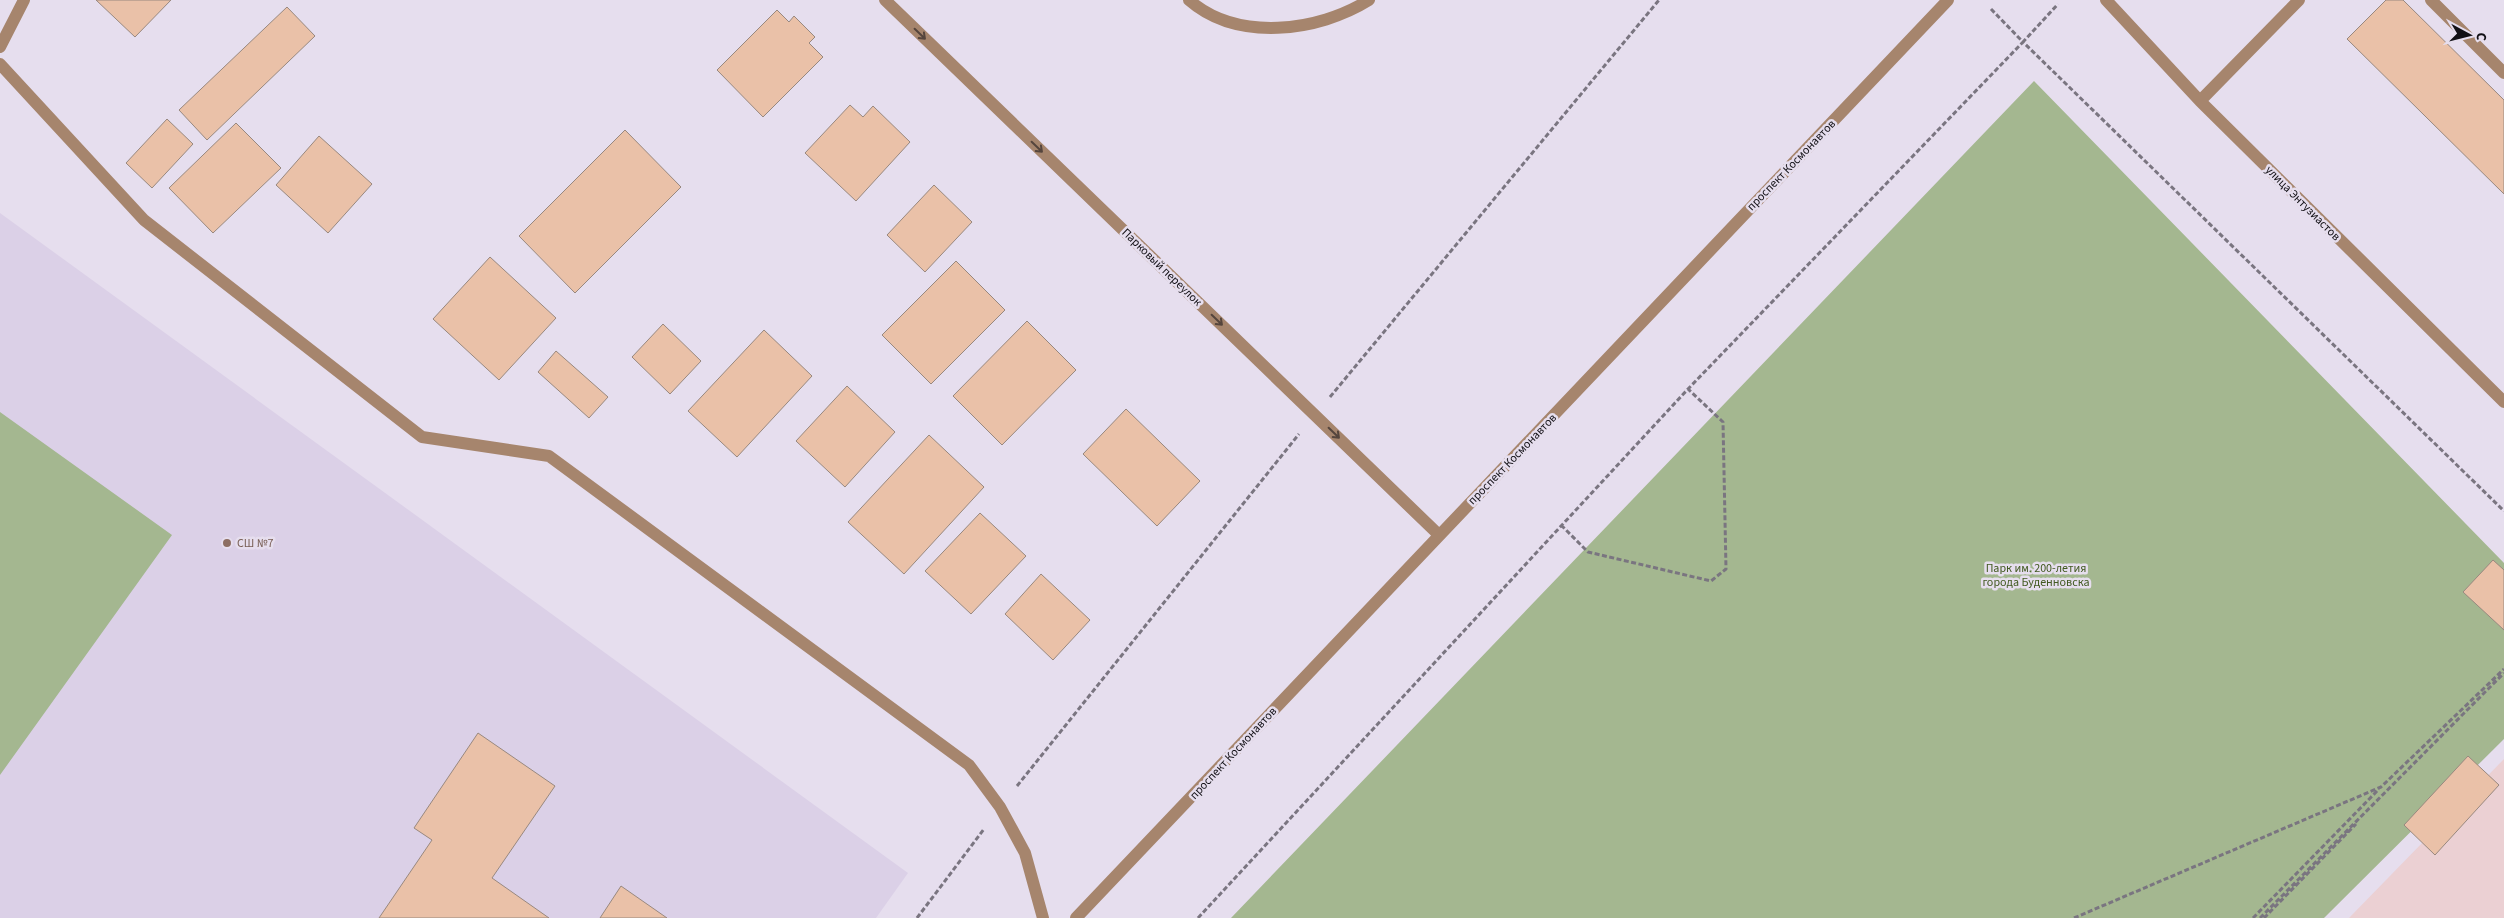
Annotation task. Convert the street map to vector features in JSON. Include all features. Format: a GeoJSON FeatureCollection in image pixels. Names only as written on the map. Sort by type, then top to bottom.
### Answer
{"type":"FeatureCollection","features":[{"type":"Feature","properties":{"kind":"street"},"geometry":{"type":"LineString","coordinates":[[0,47],[24,0]]}},
{"type":"Feature","properties":{"kind":"street","name":"Парковый переулок"},"geometry":{"type":"LineString","coordinates":[[885,0],[1439,535]]}},
{"type":"Feature","properties":{"kind":"street"},"geometry":{"type":"LineString","coordinates":[[1188,0],[1196,7],[1234,23],[1272,29],[1314,25],[1348,13],[1369,0]]}},
{"type":"Feature","properties":{"kind":"street","name":"проспект Космонавтов"},"geometry":{"type":"LineString","coordinates":[[1076,918],[1948,0]]}},
{"type":"Feature","properties":{"kind":"street","name":"улица Энтузиастов"},"geometry":{"type":"LineString","coordinates":[[2106,0],[2200,101],[2504,402]]}},
{"type":"Feature","properties":{"kind":"street"},"geometry":{"type":"LineString","coordinates":[[2200,101],[2298,0]]}},
{"type":"Feature","properties":{"kind":"street"},"geometry":{"type":"LineString","coordinates":[[2431,0],[2504,73]]}},
{"type":"Feature","properties":{"kind":"street"},"geometry":{"type":"LineString","coordinates":[[0,64],[144,220],[422,437],[549,456],[969,765],[1000,808],[1025,853],[1043,918]]}},
{"type":"Feature","properties":{"kind":"path"},"geometry":{"type":"LineString","coordinates":[[917,918],[1000,808],[1315,415],[1659,0]]}},
{"type":"Feature","properties":{"kind":"path"},"geometry":{"type":"LineString","coordinates":[[1198,918],[1688,389],[2058,4]]}},
{"type":"Feature","properties":{"kind":"path"},"geometry":{"type":"LineString","coordinates":[[1991,9],[2022,42],[2504,511]]}},
{"type":"Feature","properties":{"kind":"path"},"geometry":{"type":"LineString","coordinates":[[1561,525],[1588,552],[1711,581],[1726,569],[1723,422],[1688,389]]}},
{"type":"Feature","properties":{"kind":"path"},"geometry":{"type":"LineString","coordinates":[[2253,918],[2382,787],[2504,672]]}},
{"type":"Feature","properties":{"kind":"path"},"geometry":{"type":"LineString","coordinates":[[2260,918],[2504,672]]}},
{"type":"Feature","properties":{"kind":"path"},"geometry":{"type":"LineString","coordinates":[[2264,918],[2504,672]]}},
{"type":"Feature","properties":{"kind":"path"},"geometry":{"type":"LineString","coordinates":[[2074,918],[2382,787]]}},
{"type":"Feature","properties":{"kind":"shaded area","name":"СШ №7"},"geometry":{"type":"Polygon","coordinates":[[[0,213],[908,873],[876,918],[0,918],[0,213]]]}},
{"type":"Feature","properties":{"kind":"shaded area"},"geometry":{"type":"Polygon","coordinates":[[[2504,759],[2504,918],[2349,918],[2504,759]]]}},
{"type":"Feature","properties":{"kind":"green space","name":"Парк им. 200-летия города Буденновска"},"geometry":{"type":"Polygon","coordinates":[[[2034,81],[2504,563],[2504,739],[2324,918],[1231,918],[2034,81]]]}},
{"type":"Feature","properties":{"kind":"green space"},"geometry":{"type":"Polygon","coordinates":[[[0,412],[172,535],[0,775],[0,412]]]}},
{"type":"Feature","properties":{"kind":"building"},"geometry":{"type":"Polygon","coordinates":[[[96,0],[171,0],[135,37],[96,0]]]}},
{"type":"Feature","properties":{"kind":"building"},"geometry":{"type":"Polygon","coordinates":[[[2386,0],[2403,0],[2504,100],[2504,194],[2347,39],[2386,0]]]}},
{"type":"Feature","properties":{"kind":"building"},"geometry":{"type":"Polygon","coordinates":[[[287,7],[315,36],[207,140],[179,110],[287,7]]]}},
{"type":"Feature","properties":{"kind":"building"},"geometry":{"type":"Polygon","coordinates":[[[777,10],[789,22],[794,16],[815,37],[809,43],[823,57],[763,117],[717,70],[777,10]]]}},
{"type":"Feature","properties":{"kind":"building"},"geometry":{"type":"Polygon","coordinates":[[[850,105],[863,117],[873,106],[910,142],[856,201],[805,153],[850,105]]]}},
{"type":"Feature","properties":{"kind":"building"},"geometry":{"type":"Polygon","coordinates":[[[167,119],[193,144],[152,188],[126,163],[167,119]]]}},
{"type":"Feature","properties":{"kind":"building"},"geometry":{"type":"Polygon","coordinates":[[[236,123],[281,168],[213,233],[169,188],[236,123]]]}},
{"type":"Feature","properties":{"kind":"building"},"geometry":{"type":"Polygon","coordinates":[[[625,130],[681,187],[575,293],[519,236],[625,130]]]}},
{"type":"Feature","properties":{"kind":"building"},"geometry":{"type":"Polygon","coordinates":[[[319,136],[372,184],[328,233],[276,185],[319,136]]]}},
{"type":"Feature","properties":{"kind":"building"},"geometry":{"type":"Polygon","coordinates":[[[934,185],[972,222],[925,272],[887,235],[934,185]]]}},
{"type":"Feature","properties":{"kind":"building"},"geometry":{"type":"Polygon","coordinates":[[[490,257],[556,318],[499,380],[433,319],[490,257]]]}},
{"type":"Feature","properties":{"kind":"building"},"geometry":{"type":"Polygon","coordinates":[[[956,261],[1005,310],[931,384],[882,335],[956,261]]]}},
{"type":"Feature","properties":{"kind":"building"},"geometry":{"type":"Polygon","coordinates":[[[1027,321],[1076,370],[1002,445],[953,396],[1027,321]]]}},
{"type":"Feature","properties":{"kind":"building"},"geometry":{"type":"Polygon","coordinates":[[[663,324],[701,361],[670,394],[632,357],[663,324]]]}},
{"type":"Feature","properties":{"kind":"building"},"geometry":{"type":"Polygon","coordinates":[[[764,330],[812,376],[737,457],[688,411],[764,330]]]}},
{"type":"Feature","properties":{"kind":"building"},"geometry":{"type":"Polygon","coordinates":[[[556,351],[608,397],[589,418],[538,372],[556,351]]]}},
{"type":"Feature","properties":{"kind":"building"},"geometry":{"type":"Polygon","coordinates":[[[847,386],[895,432],[845,487],[796,441],[847,386]]]}},
{"type":"Feature","properties":{"kind":"building"},"geometry":{"type":"Polygon","coordinates":[[[1126,409],[1200,481],[1157,526],[1083,454],[1126,409]]]}},
{"type":"Feature","properties":{"kind":"building"},"geometry":{"type":"Polygon","coordinates":[[[929,435],[984,487],[904,574],[848,522],[929,435]]]}},
{"type":"Feature","properties":{"kind":"building"},"geometry":{"type":"Polygon","coordinates":[[[980,513],[1026,556],[971,614],[925,571],[980,513]]]}},
{"type":"Feature","properties":{"kind":"building"},"geometry":{"type":"Polygon","coordinates":[[[2493,560],[2504,570],[2504,630],[2463,592],[2493,560]]]}},
{"type":"Feature","properties":{"kind":"building"},"geometry":{"type":"Polygon","coordinates":[[[1041,574],[1090,620],[1053,660],[1005,614],[1041,574]]]}},
{"type":"Feature","properties":{"kind":"building"},"geometry":{"type":"Polygon","coordinates":[[[478,733],[555,786],[492,878],[549,918],[379,918],[432,840],[414,828],[478,733]]]}},
{"type":"Feature","properties":{"kind":"building"},"geometry":{"type":"Polygon","coordinates":[[[2468,756],[2499,785],[2435,855],[2404,825],[2468,756]]]}},
{"type":"Feature","properties":{"kind":"building"},"geometry":{"type":"Polygon","coordinates":[[[621,886],[667,918],[600,918],[621,886]]]}},
{"type":"Feature","properties":{"kind":"place","name":"СШ №7"},"geometry":{"type":"Point","coordinates":[227,543]}}]}
